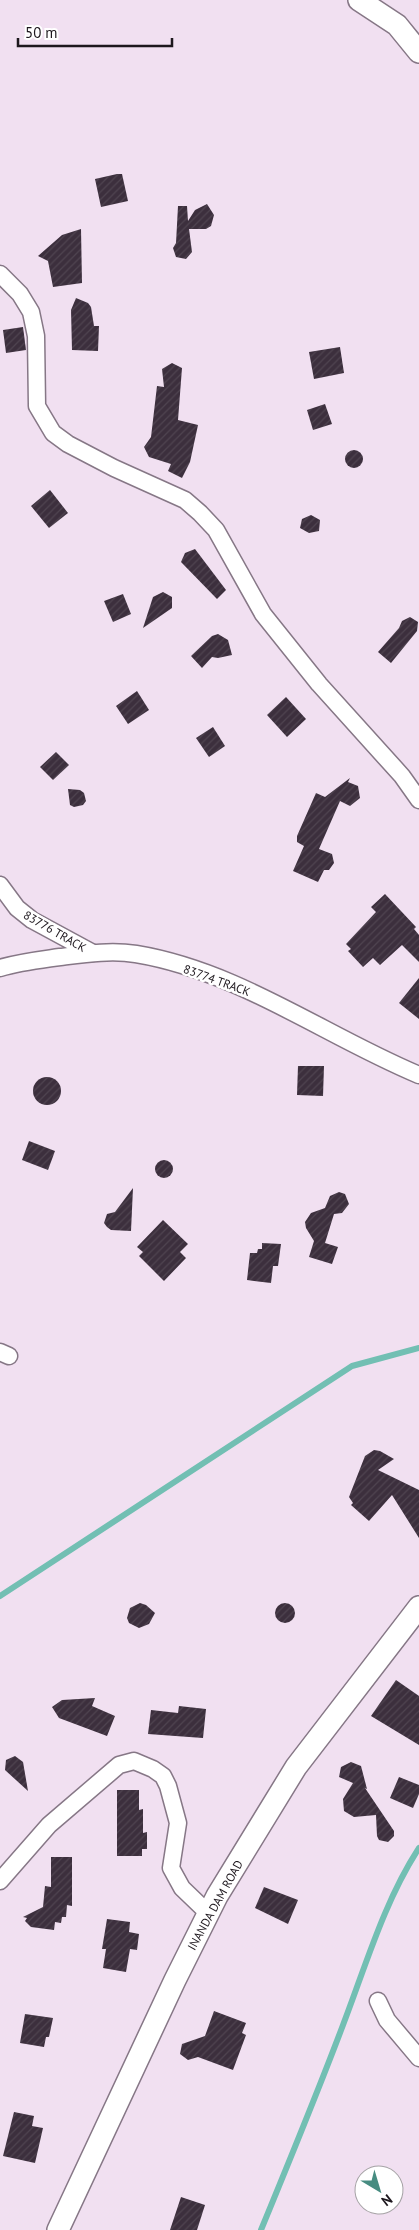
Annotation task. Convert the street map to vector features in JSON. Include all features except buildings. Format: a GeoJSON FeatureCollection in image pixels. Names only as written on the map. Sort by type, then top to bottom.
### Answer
{"type":"FeatureCollection","features":[{"type":"Feature","properties":{"kind":"street"},"geometry":{"type":"LineString","coordinates":[[359,0],[397,25],[419,52]]}},
{"type":"Feature","properties":{"kind":"street"},"geometry":{"type":"LineString","coordinates":[[0,274],[20,294],[31,312],[36,336],[37,406],[53,433],[68,444],[106,464],[185,500],[200,513],[216,530],[263,614],[318,684],[402,776],[419,800]]}},
{"type":"Feature","properties":{"kind":"street","name":"83776 TRACK"},"geometry":{"type":"LineString","coordinates":[[0,885],[17,908],[32,920],[93,953]]}},
{"type":"Feature","properties":{"kind":"street","name":"83774 TRACK"},"geometry":{"type":"LineString","coordinates":[[0,968],[15,963],[93,953],[135,954],[218,978],[276,1003],[419,1075]]}},
{"type":"Feature","properties":{"kind":"street","name":"INANDA DAM ROAD"},"geometry":{"type":"LineString","coordinates":[[58,2230],[174,1980],[209,1914],[296,1767],[419,1607]]}},
{"type":"Feature","properties":{"kind":"street"},"geometry":{"type":"LineString","coordinates":[[0,1881],[50,1825],[118,1765],[134,1760],[154,1769],[163,1776],[168,1786],[178,1822],[171,1868],[182,1888],[209,1914]]}},
{"type":"Feature","properties":{"kind":"street"},"geometry":{"type":"LineString","coordinates":[[378,2001],[387,2020],[419,2058]]}},
{"type":"Feature","properties":{"kind":"waterway"},"geometry":{"type":"LineString","coordinates":[[0,1596],[352,1366],[419,1348]]}},
{"type":"Feature","properties":{"kind":"waterway"},"geometry":{"type":"LineString","coordinates":[[261,2230],[323,2077],[376,1934],[396,1890],[419,1848]]}}]}
